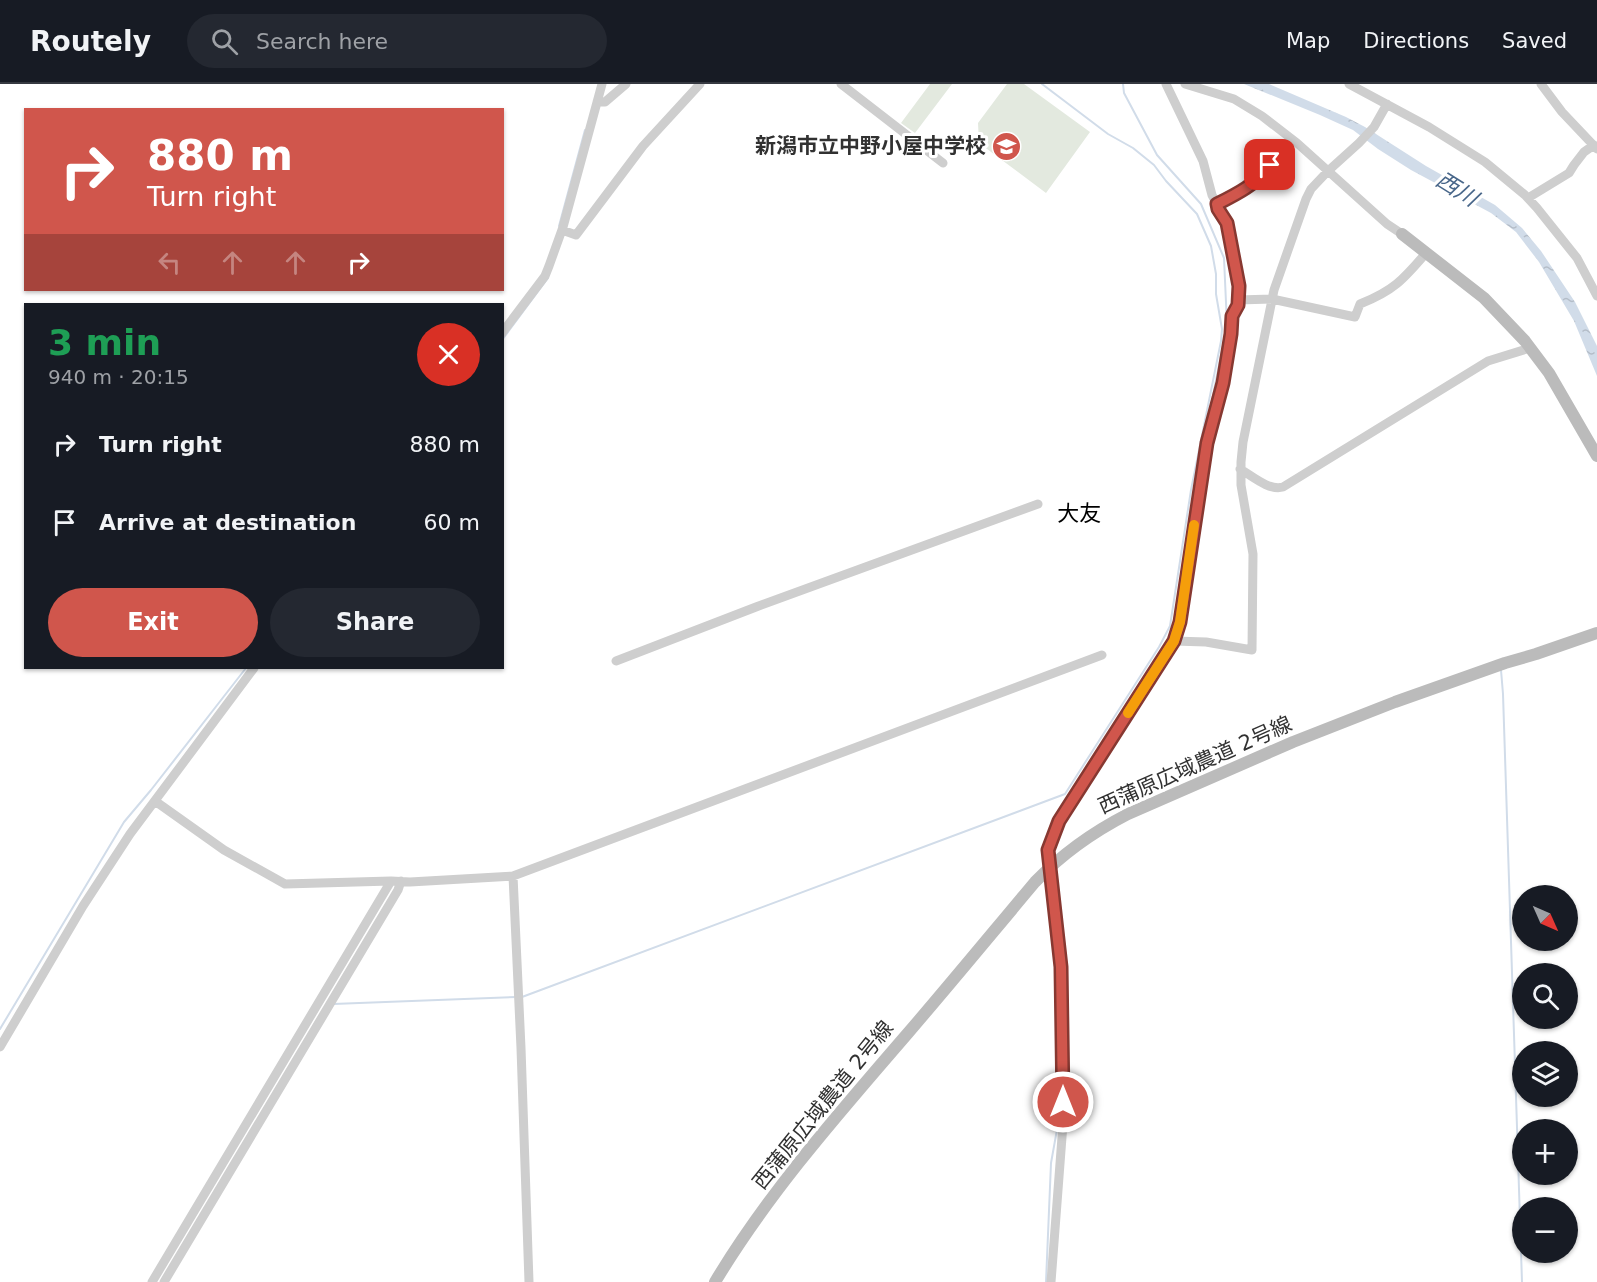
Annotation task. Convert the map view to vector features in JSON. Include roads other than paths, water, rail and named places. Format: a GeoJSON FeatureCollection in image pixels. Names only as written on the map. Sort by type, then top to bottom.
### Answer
{"type":"FeatureCollection","features":[{"type":"Feature","properties":{"kind":"street"},"geometry":{"type":"LineString","coordinates":[[504,330],[549,266],[562,230],[602,84]]}},
{"type":"Feature","properties":{"kind":"street"},"geometry":{"type":"LineString","coordinates":[[597,102],[605,102],[626,84]]}},
{"type":"Feature","properties":{"kind":"street"},"geometry":{"type":"LineString","coordinates":[[562,230],[576,235],[643,146],[700,84]]}},
{"type":"Feature","properties":{"kind":"street"},"geometry":{"type":"LineString","coordinates":[[841,84],[943,163]]}},
{"type":"Feature","properties":{"kind":"street"},"geometry":{"type":"LineString","coordinates":[[1051,1282],[1063,1124],[1061,967],[1048,850],[1059,821],[1174,641],[1180,622],[1207,443],[1223,383],[1232,316],[1238,305],[1239,286],[1227,223],[1212,195],[1203,161],[1166,84]]}},
{"type":"Feature","properties":{"kind":"street"},"geometry":{"type":"LineString","coordinates":[[1185,84],[1234,99],[1262,116],[1297,143],[1387,224],[1484,298],[1509,323],[1550,373],[1597,456]]}},
{"type":"Feature","properties":{"kind":"street"},"geometry":{"type":"LineString","coordinates":[[1348,84],[1429,127],[1485,162],[1528,198],[1577,258],[1597,296]]}},
{"type":"Feature","properties":{"kind":"street"},"geometry":{"type":"LineString","coordinates":[[1528,198],[1569,173],[1584,152],[1596,147],[1562,112],[1541,84]]}},
{"type":"Feature","properties":{"kind":"street"},"geometry":{"type":"LineString","coordinates":[[1174,641],[1206,642],[1252,650],[1252,554],[1240,469],[1243,442],[1272,299],[1311,189],[1374,127],[1388,104]]}},
{"type":"Feature","properties":{"kind":"street"},"geometry":{"type":"LineString","coordinates":[[1217,204],[1242,192],[1262,175],[1290,139]]}},
{"type":"Feature","properties":{"kind":"street"},"geometry":{"type":"LineString","coordinates":[[1238,300],[1272,299],[1355,317],[1360,304],[1381,296],[1404,279],[1426,253]]}},
{"type":"Feature","properties":{"kind":"street"},"geometry":{"type":"LineString","coordinates":[[1240,469],[1272,487],[1283,487],[1488,361],[1530,348]]}},
{"type":"Feature","properties":{"kind":"street"},"geometry":{"type":"LineString","coordinates":[[616,661],[1038,504]]}},
{"type":"Feature","properties":{"kind":"street","name":"西蒲原広域農道 2号線"},"geometry":{"type":"LineString","coordinates":[[715,1282],[773,1196],[851,1099],[1035,882],[1074,846],[1128,814],[1293,742],[1435,687],[1597,633]]}},
{"type":"Feature","properties":{"kind":"street"},"geometry":{"type":"LineString","coordinates":[[155,801],[224,850],[285,884],[410,882],[513,876],[1102,655]]}},
{"type":"Feature","properties":{"kind":"street"},"geometry":{"type":"LineString","coordinates":[[0,1047],[83,906],[130,834],[253,669]]}},
{"type":"Feature","properties":{"kind":"street"},"geometry":{"type":"LineString","coordinates":[[513,876],[529,1282]]}},
{"type":"Feature","properties":{"kind":"street"},"geometry":{"type":"LineString","coordinates":[[152,1282],[396,881]]}},
{"type":"Feature","properties":{"kind":"street"},"geometry":{"type":"LineString","coordinates":[[164,1282],[398,890],[396,881]]}},
{"type":"Feature","properties":{"kind":"water","name":"西川"},"geometry":{"type":"Polygon","coordinates":[[[1244,84],[1269,84],[1346,117],[1495,205],[1522,228],[1541,251],[1575,302],[1597,346],[1597,376],[1574,321],[1539,262],[1516,232],[1491,213],[1411,170],[1353,130],[1244,84]]]}},
{"type":"Feature","properties":{"kind":"waterway"},"geometry":{"type":"LineString","coordinates":[[522,997],[1065,794],[1159,647],[1170,626],[1191,490],[1221,341],[1222,329],[1211,246],[1197,214],[1154,165],[1133,148],[1108,134],[1042,84]]}},
{"type":"Feature","properties":{"kind":"waterway"},"geometry":{"type":"LineString","coordinates":[[1123,84],[1124,93],[1157,155],[1201,204],[1224,258],[1227,325],[1203,445]]}},
{"type":"Feature","properties":{"kind":"waterway"},"geometry":{"type":"LineString","coordinates":[[559,226],[585,130]]}},
{"type":"Feature","properties":{"kind":"waterway"},"geometry":{"type":"LineString","coordinates":[[504,337],[548,278]]}},
{"type":"Feature","properties":{"kind":"waterway"},"geometry":{"type":"LineString","coordinates":[[1174,629],[1201,457]]}},
{"type":"Feature","properties":{"kind":"waterway"},"geometry":{"type":"LineString","coordinates":[[1163,650],[1171,637]]}},
{"type":"Feature","properties":{"kind":"waterway"},"geometry":{"type":"LineString","coordinates":[[0,1029],[124,822],[245,669]]}},
{"type":"Feature","properties":{"kind":"waterway"},"geometry":{"type":"LineString","coordinates":[[1501,670],[1522,1282]]}},
{"type":"Feature","properties":{"kind":"waterway"},"geometry":{"type":"LineString","coordinates":[[1051,827],[1061,809]]}},
{"type":"Feature","properties":{"kind":"waterway"},"geometry":{"type":"LineString","coordinates":[[1044,850],[1044,862]]}},
{"type":"Feature","properties":{"kind":"waterway"},"geometry":{"type":"LineString","coordinates":[[1046,1282],[1051,1163],[1058,1124],[1056,962]]}},
{"type":"Feature","properties":{"kind":"waterway"},"geometry":{"type":"LineString","coordinates":[[333,1004],[517,997]]}},
{"type":"Feature","properties":{"kind":"place","name":"新潟市立中野小屋中学校"},"geometry":{"type":"Point","coordinates":[1007,146]}},
{"type":"Feature","properties":{"kind":"district","name":"大友"},"geometry":{"type":"Point","coordinates":[1079,513]}}]}
